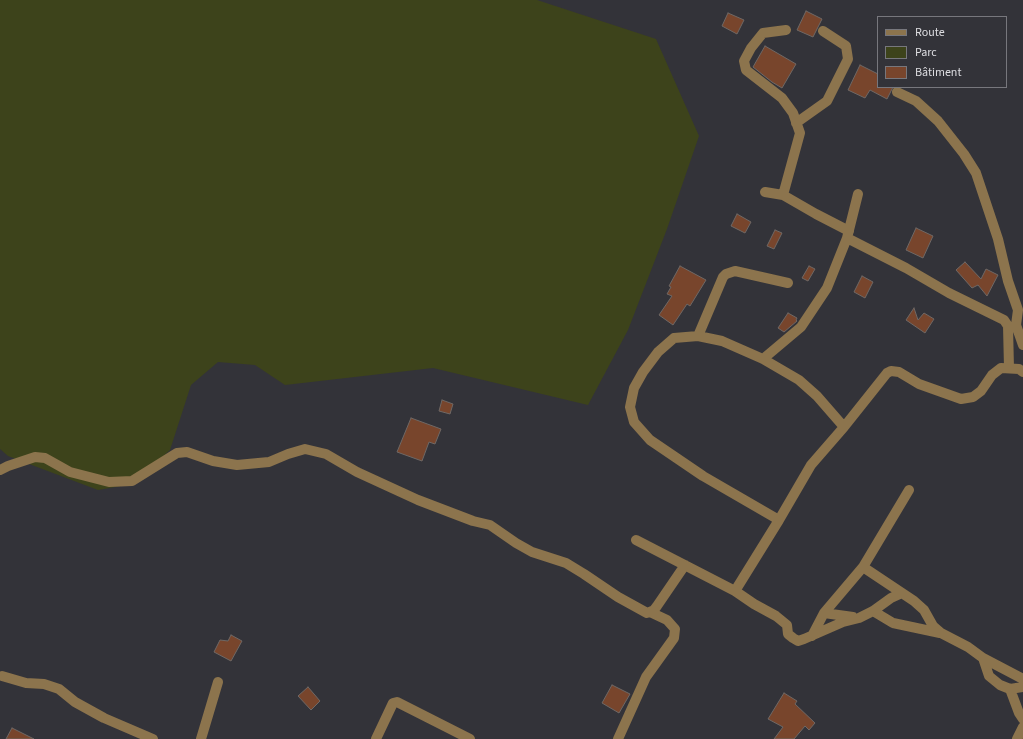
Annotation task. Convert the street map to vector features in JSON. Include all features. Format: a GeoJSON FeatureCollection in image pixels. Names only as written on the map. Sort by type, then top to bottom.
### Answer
{"type":"FeatureCollection","features":[{"type":"Feature","properties":{"kind":"street"},"geometry":{"type":"LineString","coordinates":[[783,195],[800,134],[793,113],[782,98],[746,70],[744,61],[751,48],[763,33],[786,30]]}},
{"type":"Feature","properties":{"kind":"street"},"geometry":{"type":"LineString","coordinates":[[796,123],[827,101],[848,59],[846,46],[823,31]]}},
{"type":"Feature","properties":{"kind":"street"},"geometry":{"type":"LineString","coordinates":[[897,92],[916,101],[938,121],[964,154],[976,173],[998,239],[1008,281],[1020,308],[1012,325],[1010,368]]}},
{"type":"Feature","properties":{"kind":"street"},"geometry":{"type":"LineString","coordinates":[[765,192],[783,195],[848,235],[949,293],[1004,320],[1012,325],[1023,345]]}},
{"type":"Feature","properties":{"kind":"street"},"geometry":{"type":"LineString","coordinates":[[763,358],[779,344],[793,336],[801,327],[827,288],[848,235],[858,194]]}},
{"type":"Feature","properties":{"kind":"street"},"geometry":{"type":"LineString","coordinates":[[698,336],[723,277],[726,274],[736,271],[788,282]]}},
{"type":"Feature","properties":{"kind":"street"},"geometry":{"type":"LineString","coordinates":[[779,520],[703,476],[650,440],[634,422],[630,407],[634,388],[643,372],[658,352],[674,338],[698,336],[722,342],[763,358],[799,380],[813,392],[844,427]]}},
{"type":"Feature","properties":{"kind":"street"},"geometry":{"type":"LineString","coordinates":[[735,591],[811,465],[844,427],[886,373],[891,371],[899,372],[918,384],[961,399],[973,397],[981,390],[992,375],[1001,368],[1019,369],[1023,372]]}},
{"type":"Feature","properties":{"kind":"street"},"geometry":{"type":"LineString","coordinates":[[0,470],[35,457],[45,458],[70,472],[109,482],[132,481],[177,453],[188,452],[213,461],[238,465],[269,462],[305,449],[326,454],[357,472],[418,500],[473,521],[490,525],[532,552],[566,563],[618,597],[647,613],[650,612],[667,620],[675,629],[674,638],[646,678],[618,739]]}},
{"type":"Feature","properties":{"kind":"street"},"geometry":{"type":"LineString","coordinates":[[812,636],[824,613],[863,567],[909,490]]}},
{"type":"Feature","properties":{"kind":"street"},"geometry":{"type":"LineString","coordinates":[[636,540],[735,591],[754,604],[776,616],[787,625],[788,634],[798,640],[812,636],[843,622],[859,618],[873,611],[891,598],[902,594]]}},
{"type":"Feature","properties":{"kind":"street"},"geometry":{"type":"LineString","coordinates":[[650,612],[657,606],[685,565]]}},
{"type":"Feature","properties":{"kind":"street"},"geometry":{"type":"LineString","coordinates":[[863,567],[919,605],[924,610],[933,626],[941,633],[968,647],[983,658],[1023,679]]}},
{"type":"Feature","properties":{"kind":"street"},"geometry":{"type":"LineString","coordinates":[[873,611],[894,623],[941,633]]}},
{"type":"Feature","properties":{"kind":"street"},"geometry":{"type":"LineString","coordinates":[[824,613],[859,618]]}},
{"type":"Feature","properties":{"kind":"street"},"geometry":{"type":"LineString","coordinates":[[983,658],[989,676],[1000,685],[1010,689],[1023,688]]}},
{"type":"Feature","properties":{"kind":"street"},"geometry":{"type":"LineString","coordinates":[[2,676],[26,683],[44,684],[60,689],[75,702],[104,718],[153,739]]}},
{"type":"Feature","properties":{"kind":"street"},"geometry":{"type":"LineString","coordinates":[[201,739],[218,682]]}},
{"type":"Feature","properties":{"kind":"street"},"geometry":{"type":"LineString","coordinates":[[1010,689],[1023,719]]}},
{"type":"Feature","properties":{"kind":"street"},"geometry":{"type":"LineString","coordinates":[[376,739],[393,703],[397,702],[470,739]]}},
{"type":"Feature","properties":{"kind":"street"},"geometry":{"type":"LineString","coordinates":[[1017,739],[1023,727]]}},
{"type":"Feature","properties":{"kind":"green space"},"geometry":{"type":"Polygon","coordinates":[[[0,0],[537,0],[656,39],[699,136],[667,229],[628,330],[588,405],[433,368],[285,385],[255,365],[218,362],[191,385],[170,450],[133,484],[98,490],[8,456],[0,449],[0,0]]]}},
{"type":"Feature","properties":{"kind":"building"},"geometry":{"type":"Polygon","coordinates":[[[806,11],[822,19],[813,37],[797,30],[806,11]]]}},
{"type":"Feature","properties":{"kind":"building"},"geometry":{"type":"Polygon","coordinates":[[[728,13],[744,20],[737,34],[722,26],[728,13]]]}},
{"type":"Feature","properties":{"kind":"building"},"geometry":{"type":"Polygon","coordinates":[[[765,46],[796,64],[782,88],[753,67],[765,46]]]}},
{"type":"Feature","properties":{"kind":"building"},"geometry":{"type":"Polygon","coordinates":[[[860,65],[877,74],[877,88],[892,88],[887,99],[870,90],[865,98],[848,90],[860,65]]]}},
{"type":"Feature","properties":{"kind":"building"},"geometry":{"type":"Polygon","coordinates":[[[737,214],[751,222],[745,233],[731,226],[737,214]]]}},
{"type":"Feature","properties":{"kind":"building"},"geometry":{"type":"Polygon","coordinates":[[[916,228],[933,236],[923,258],[906,250],[916,228]]]}},
{"type":"Feature","properties":{"kind":"building"},"geometry":{"type":"Polygon","coordinates":[[[775,230],[782,233],[774,249],[767,246],[775,230]]]}},
{"type":"Feature","properties":{"kind":"building"},"geometry":{"type":"Polygon","coordinates":[[[965,262],[981,279],[986,269],[998,275],[987,296],[978,285],[972,288],[956,270],[965,262]]]}},
{"type":"Feature","properties":{"kind":"building"},"geometry":{"type":"Polygon","coordinates":[[[680,266],[706,280],[690,306],[687,304],[673,325],[659,315],[672,296],[667,294],[671,287],[669,286],[680,266]]]}},
{"type":"Feature","properties":{"kind":"building"},"geometry":{"type":"Polygon","coordinates":[[[809,266],[815,269],[808,281],[802,278],[809,266]]]}},
{"type":"Feature","properties":{"kind":"building"},"geometry":{"type":"Polygon","coordinates":[[[862,276],[873,282],[865,298],[854,292],[862,276]]]}},
{"type":"Feature","properties":{"kind":"building"},"geometry":{"type":"Polygon","coordinates":[[[914,308],[918,320],[924,313],[934,319],[925,333],[906,320],[914,308]]]}},
{"type":"Feature","properties":{"kind":"building"},"geometry":{"type":"Polygon","coordinates":[[[788,313],[797,318],[797,321],[784,332],[778,328],[788,313]]]}},
{"type":"Feature","properties":{"kind":"building"},"geometry":{"type":"Polygon","coordinates":[[[442,400],[453,404],[450,414],[439,411],[442,400]]]}},
{"type":"Feature","properties":{"kind":"building"},"geometry":{"type":"Polygon","coordinates":[[[411,418],[441,429],[435,444],[429,442],[422,461],[397,452],[411,418]]]}},
{"type":"Feature","properties":{"kind":"building"},"geometry":{"type":"Polygon","coordinates":[[[231,635],[242,641],[231,661],[214,652],[220,640],[228,641],[231,635]]]}},
{"type":"Feature","properties":{"kind":"building"},"geometry":{"type":"Polygon","coordinates":[[[612,685],[630,694],[619,713],[602,703],[612,685]]]}},
{"type":"Feature","properties":{"kind":"building"},"geometry":{"type":"Polygon","coordinates":[[[308,687],[320,701],[311,710],[298,696],[308,687]]]}},
{"type":"Feature","properties":{"kind":"building"},"geometry":{"type":"Polygon","coordinates":[[[784,693],[797,701],[795,704],[815,723],[809,730],[805,726],[794,739],[774,739],[783,727],[768,719],[784,693]]]}},
{"type":"Feature","properties":{"kind":"building"},"geometry":{"type":"Polygon","coordinates":[[[12,728],[34,739],[6,739],[12,728]]]}}]}
